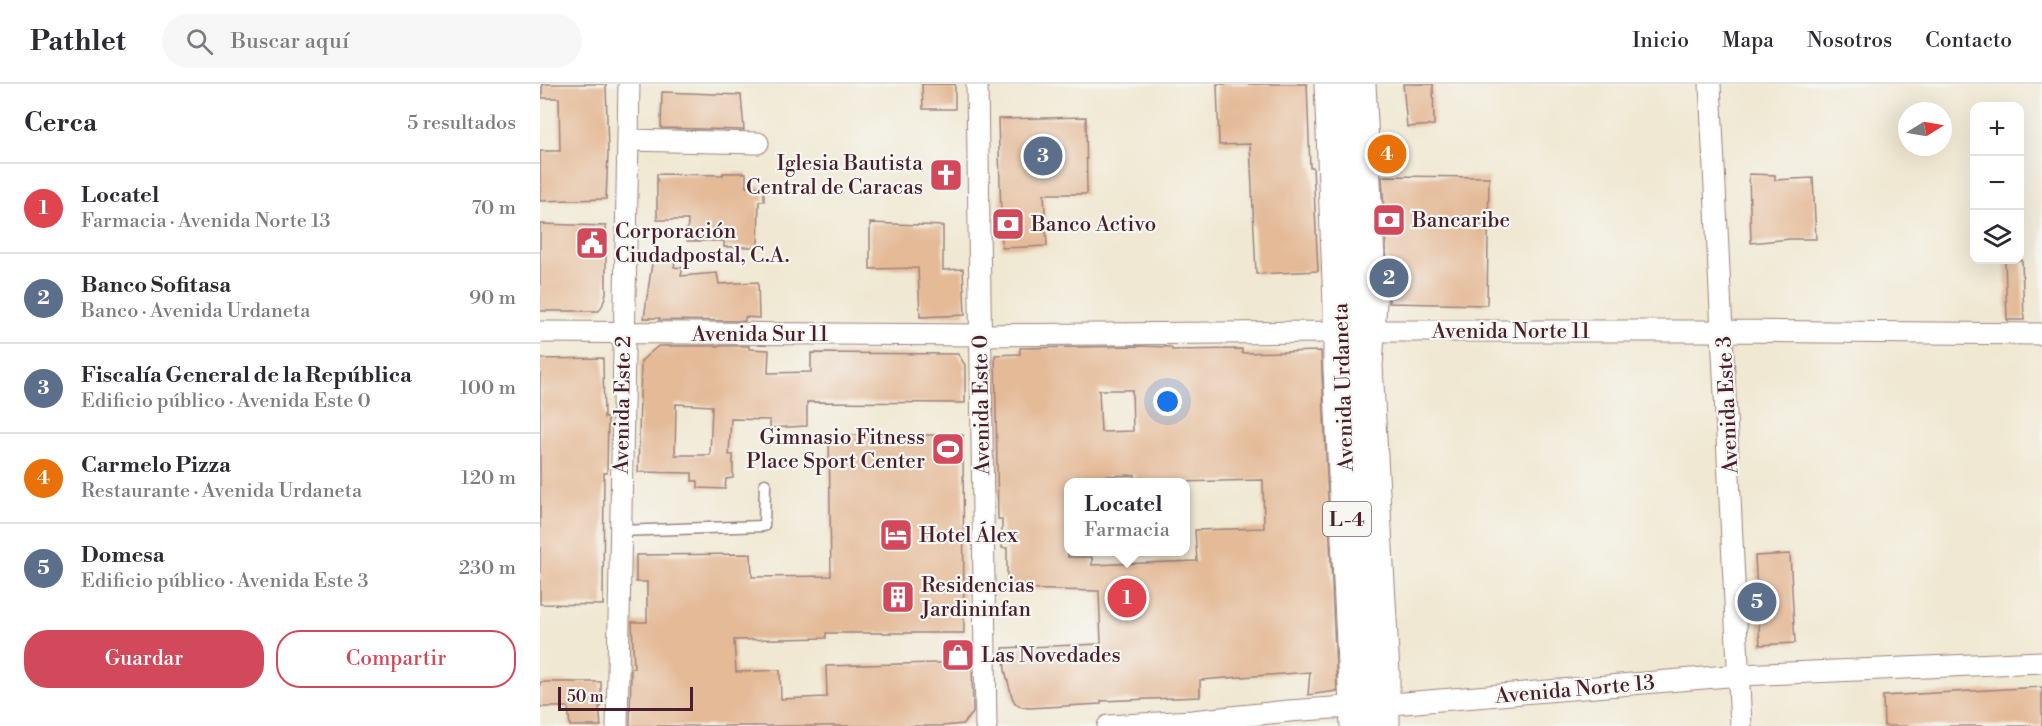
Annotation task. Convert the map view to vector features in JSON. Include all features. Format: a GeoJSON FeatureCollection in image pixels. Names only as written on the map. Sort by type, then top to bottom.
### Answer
{"type":"FeatureCollection","features":[{"type":"Feature","properties":{"kind":"main road","name":"Avenida Urdaneta"},"geometry":{"type":"LineString","coordinates":[[1331,84],[1355,330]]}},
{"type":"Feature","properties":{"kind":"main road","name":"Avenida Urdaneta"},"geometry":{"type":"LineString","coordinates":[[1359,84],[1370,300],[1340,368],[1370,716]]}},
{"type":"Feature","properties":{"kind":"street","name":"Avenida Este 2"},"geometry":{"type":"LineString","coordinates":[[616,726],[629,84]]}},
{"type":"Feature","properties":{"kind":"street","name":"Avenida Este 0"},"geometry":{"type":"LineString","coordinates":[[977,84],[986,726]]}},
{"type":"Feature","properties":{"kind":"street","name":"Avenida Este 3"},"geometry":{"type":"LineString","coordinates":[[1710,84],[1742,726]]}},
{"type":"Feature","properties":{"kind":"street"},"geometry":{"type":"LineString","coordinates":[[628,140],[758,143]]}},
{"type":"Feature","properties":{"kind":"street","name":"Avenida Norte 11"},"geometry":{"type":"LineString","coordinates":[[980,335],[1355,330],[2042,334]]}},
{"type":"Feature","properties":{"kind":"street","name":"Avenida Sur 11"},"geometry":{"type":"LineString","coordinates":[[540,332],[980,335]]}},
{"type":"Feature","properties":{"kind":"street","name":"Avenida Norte 13"},"geometry":{"type":"LineString","coordinates":[[1108,726],[1195,724],[1289,715],[1370,716],[1740,675],[2042,662]]}},
{"type":"Feature","properties":{"kind":"lane"},"geometry":{"type":"LineString","coordinates":[[620,531],[764,526],[765,484]]}},
{"type":"Feature","properties":{"kind":"building"},"geometry":{"type":"Polygon","coordinates":[[[542,84],[606,84],[608,154],[606,199],[540,201],[540,151],[560,151],[559,98],[542,98],[542,84]]]}},
{"type":"Feature","properties":{"kind":"building"},"geometry":{"type":"Polygon","coordinates":[[[922,84],[955,84],[955,109],[923,109],[922,84]]]}},
{"type":"Feature","properties":{"kind":"building"},"geometry":{"type":"Polygon","coordinates":[[[1217,84],[1307,84],[1310,167],[1313,167],[1318,271],[1256,274],[1250,144],[1219,145],[1217,84]]]}},
{"type":"Feature","properties":{"kind":"building"},"geometry":{"type":"Polygon","coordinates":[[[1403,84],[1433,84],[1434,125],[1407,127],[1403,84]]]}},
{"type":"Feature","properties":{"kind":"building"},"geometry":{"type":"Polygon","coordinates":[[[662,92],[741,95],[744,130],[661,128],[662,92]]]}},
{"type":"Feature","properties":{"kind":"building"},"geometry":{"type":"Polygon","coordinates":[[[1086,117],[1087,194],[1044,194],[1047,246],[1002,248],[998,119],[1086,117]]]}},
{"type":"Feature","properties":{"kind":"building"},"geometry":{"type":"Polygon","coordinates":[[[723,173],[746,173],[746,187],[764,187],[764,201],[759,201],[758,247],[724,247],[724,241],[687,241],[688,220],[657,220],[657,174],[723,175],[723,173]]]}},
{"type":"Feature","properties":{"kind":"building"},"geometry":{"type":"Polygon","coordinates":[[[1749,174],[1775,175],[1775,180],[1813,178],[1816,239],[1751,243],[1749,174]]]}},
{"type":"Feature","properties":{"kind":"building"},"geometry":{"type":"Polygon","coordinates":[[[1382,176],[1489,177],[1487,305],[1389,303],[1382,176]]]}},
{"type":"Feature","properties":{"kind":"building"},"geometry":{"type":"Polygon","coordinates":[[[870,223],[943,226],[943,270],[963,269],[965,315],[920,317],[918,268],[870,269],[870,223]]]}},
{"type":"Feature","properties":{"kind":"building"},"geometry":{"type":"Polygon","coordinates":[[[540,224],[606,226],[606,293],[599,311],[540,311],[540,224]]]}},
{"type":"Feature","properties":{"kind":"building"},"geometry":{"type":"Polygon","coordinates":[[[676,255],[674,267],[683,268],[681,276],[717,273],[719,284],[758,282],[759,318],[745,317],[745,321],[644,318],[653,257],[676,255]]]}},
{"type":"Feature","properties":{"kind":"building"},"geometry":{"type":"Polygon","coordinates":[[[2005,264],[2022,264],[2024,320],[2007,320],[2005,264]]]}},
{"type":"Feature","properties":{"kind":"building"},"geometry":{"type":"Polygon","coordinates":[[[658,346],[749,346],[749,349],[769,350],[768,373],[811,372],[811,353],[958,354],[965,365],[965,403],[807,402],[807,426],[770,428],[770,420],[731,419],[729,455],[733,455],[733,478],[726,479],[725,489],[698,488],[698,481],[692,481],[692,473],[638,472],[641,361],[658,346]],[[676,404],[675,455],[710,455],[712,406],[676,404]]]}},
{"type":"Feature","properties":{"kind":"building"},"geometry":{"type":"Polygon","coordinates":[[[1138,346],[1171,347],[1172,350],[1242,349],[1242,353],[1321,351],[1337,691],[1308,695],[1310,672],[1200,680],[1200,697],[1101,701],[1101,704],[1029,708],[1015,703],[1005,670],[1003,648],[1101,644],[1099,591],[1007,589],[1007,548],[1002,548],[1002,519],[998,519],[995,355],[1020,354],[1020,348],[1138,346]],[[1099,390],[1101,432],[1133,431],[1132,390],[1099,390]]]}},
{"type":"Feature","properties":{"kind":"building"},"geometry":{"type":"Polygon","coordinates":[[[603,358],[604,418],[608,418],[607,473],[604,473],[603,605],[540,604],[540,359],[603,358]]]}},
{"type":"Feature","properties":{"kind":"building"},"geometry":{"type":"Polygon","coordinates":[[[829,435],[963,435],[964,633],[826,633],[826,638],[734,640],[736,672],[780,670],[781,699],[827,697],[826,666],[972,662],[973,713],[963,724],[943,726],[630,726],[631,668],[634,668],[632,622],[647,622],[647,582],[636,582],[636,555],[751,554],[752,577],[831,576],[829,435]]]}},
{"type":"Feature","properties":{"kind":"building"},"geometry":{"type":"Polygon","coordinates":[[[1790,554],[1795,643],[1760,645],[1755,556],[1790,554]]]}},
{"type":"Feature","properties":{"kind":"building"},"geometry":{"type":"Polygon","coordinates":[[[540,682],[601,682],[601,707],[599,707],[601,726],[570,726],[568,707],[540,707],[540,682]]]}},
{"type":"Feature","properties":{"kind":"building"},"geometry":{"type":"Polygon","coordinates":[[[2042,687],[2042,726],[1884,726],[1883,696],[2042,687]]]}},
{"type":"Feature","properties":{"kind":"place","name":"Carmelo Pizza"},"geometry":{"type":"Point","coordinates":[1387,154]}},
{"type":"Feature","properties":{"kind":"place","name":"Fiscalía General de la República"},"geometry":{"type":"Point","coordinates":[1043,156]}},
{"type":"Feature","properties":{"kind":"place","name":"Iglesia Bautista Central de Caracas"},"geometry":{"type":"Point","coordinates":[946,175]}},
{"type":"Feature","properties":{"kind":"place","name":"Bancaribe"},"geometry":{"type":"Point","coordinates":[1389,220]}},
{"type":"Feature","properties":{"kind":"place","name":"Banco Activo"},"geometry":{"type":"Point","coordinates":[1008,224]}},
{"type":"Feature","properties":{"kind":"place","name":"Corporación Ciudadpostal, C.A."},"geometry":{"type":"Point","coordinates":[592,243]}},
{"type":"Feature","properties":{"kind":"place","name":"Banco Sofitasa"},"geometry":{"type":"Point","coordinates":[1389,278]}},
{"type":"Feature","properties":{"kind":"place","name":"Gimnasio Fitness Place Sport Center"},"geometry":{"type":"Point","coordinates":[948,449]}},
{"type":"Feature","properties":{"kind":"place","name":"Hotel Álex"},"geometry":{"type":"Point","coordinates":[896,535]}},
{"type":"Feature","properties":{"kind":"place","name":"Residencias Jardininfan"},"geometry":{"type":"Point","coordinates":[898,597]}},
{"type":"Feature","properties":{"kind":"place","name":"Locatel"},"geometry":{"type":"Point","coordinates":[1127,598]}},
{"type":"Feature","properties":{"kind":"place","name":"Domesa"},"geometry":{"type":"Point","coordinates":[1757,602]}},
{"type":"Feature","properties":{"kind":"place","name":"Las Novedades"},"geometry":{"type":"Point","coordinates":[958,655]}}]}
